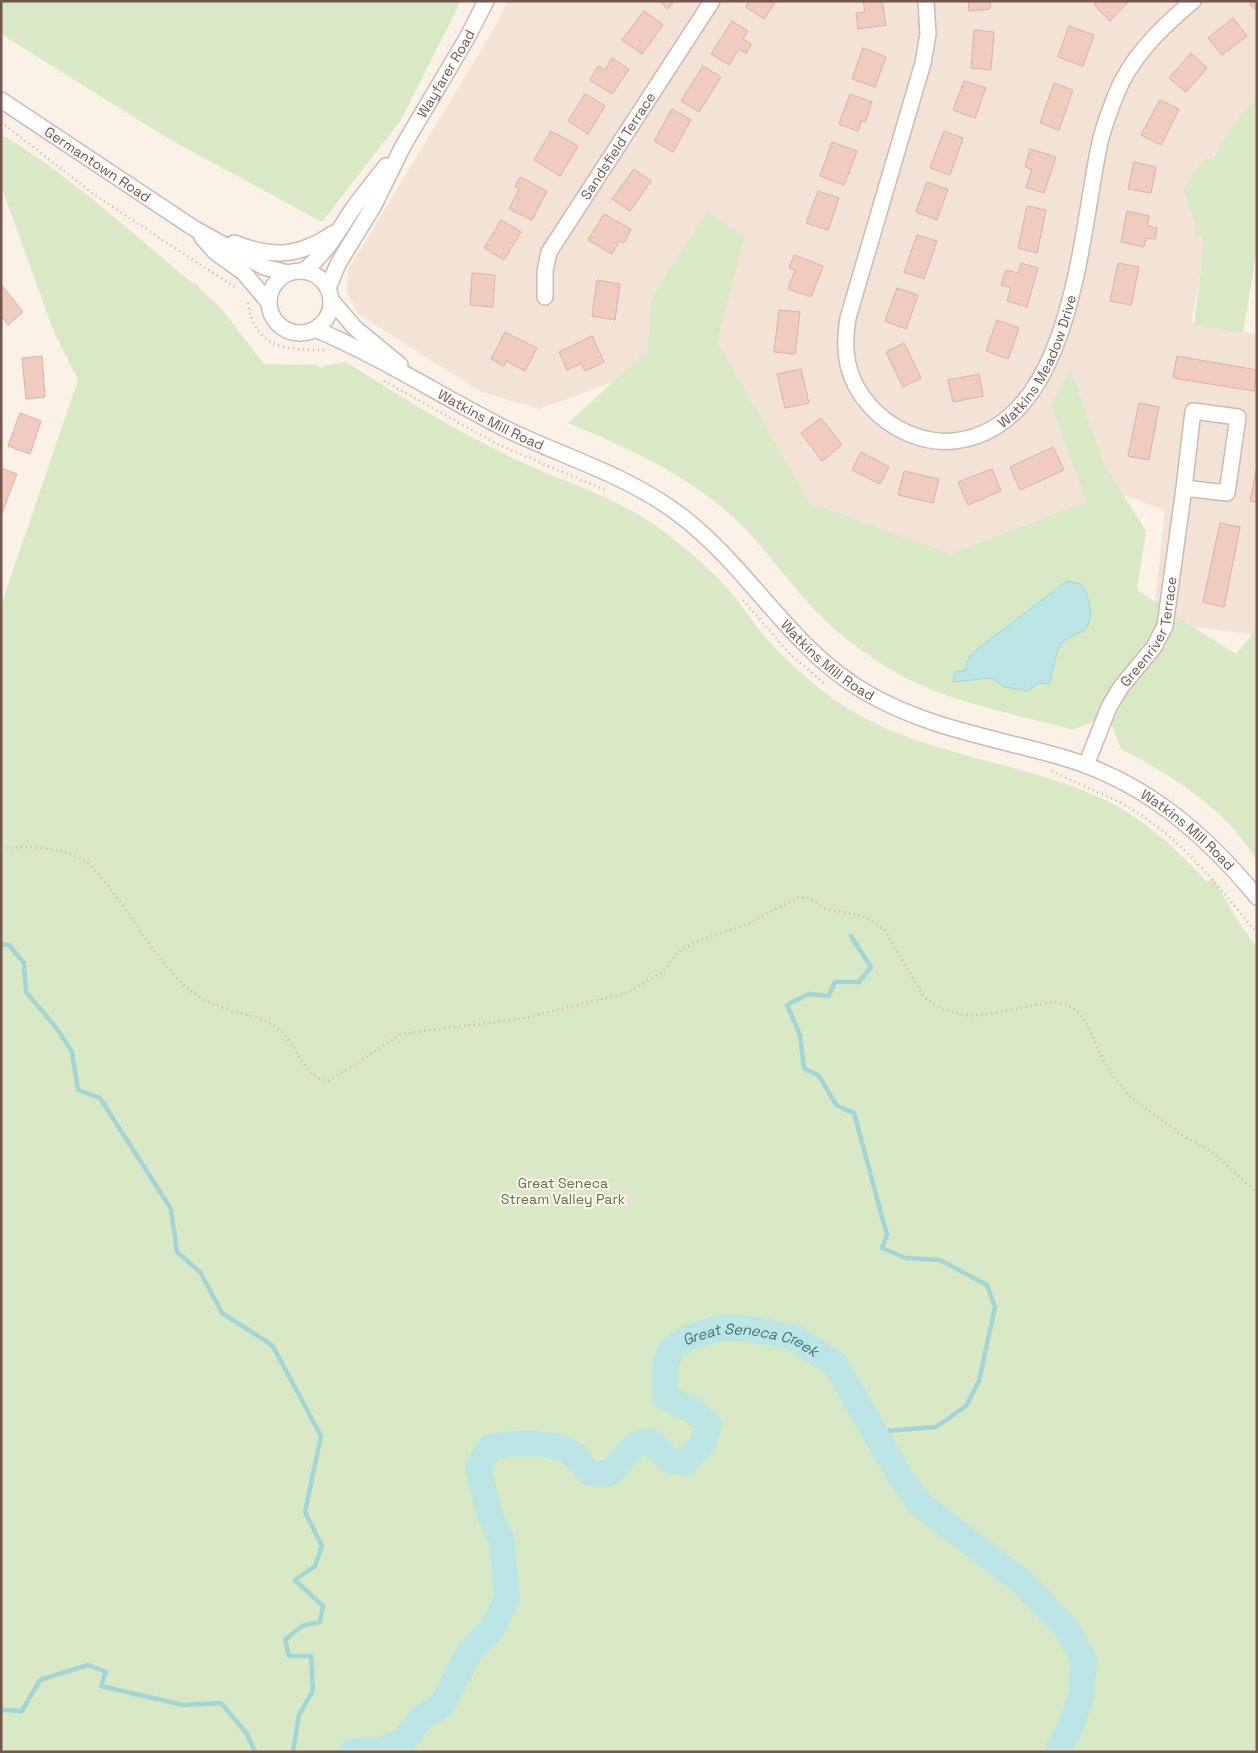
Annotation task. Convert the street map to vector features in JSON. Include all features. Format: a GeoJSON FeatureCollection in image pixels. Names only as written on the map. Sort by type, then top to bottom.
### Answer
{"type":"FeatureCollection","features":[{"type":"Feature","properties":{"kind":"street","name":"Wayfarer Road"},"geometry":{"type":"LineString","coordinates":[[330,294],[338,264],[374,205],[402,146],[468,38],[486,1]]}},
{"type":"Feature","properties":{"kind":"street","name":"Sandsfield Terrace"},"geometry":{"type":"LineString","coordinates":[[545,296],[545,271],[549,252],[712,1]]}},
{"type":"Feature","properties":{"kind":"street","name":"Watkins Meadow Drive"},"geometry":{"type":"LineString","coordinates":[[926,1],[928,34],[923,63],[848,318],[844,342],[847,363],[860,394],[883,420],[913,436],[946,442],[966,440],[992,431],[1007,420],[1027,399],[1058,344],[1076,280],[1099,145],[1116,95],[1131,66],[1149,42],[1193,1]]}},
{"type":"Feature","properties":{"kind":"street","name":"Germantown Road"},"geometry":{"type":"LineString","coordinates":[[1,100],[195,229],[264,267],[296,272]]}},
{"type":"Feature","properties":{"kind":"street","name":"Wayfarer Road"},"geometry":{"type":"LineString","coordinates":[[296,272],[318,260],[330,246],[361,197],[402,146]]}},
{"type":"Feature","properties":{"kind":"street","name":"Germantown Road"},"geometry":{"type":"LineString","coordinates":[[195,229],[215,252],[244,273],[269,303]]}},
{"type":"Feature","properties":{"kind":"street"},"geometry":{"type":"LineString","coordinates":[[195,229],[265,253],[294,253],[315,246],[338,231]]}},
{"type":"Feature","properties":{"kind":"street"},"geometry":{"type":"LineString","coordinates":[[296,272],[322,279],[330,294],[327,318],[315,329],[294,332],[285,329],[276,322],[269,303],[274,284],[296,272]]}},
{"type":"Feature","properties":{"kind":"street","name":"Watkins Mill Road"},"geometry":{"type":"LineString","coordinates":[[330,294],[355,328],[419,381]]}},
{"type":"Feature","properties":{"kind":"street","name":"Watkins Mill Road"},"geometry":{"type":"LineString","coordinates":[[315,329],[345,342],[508,430],[647,493],[679,514],[729,558],[805,647],[828,667],[870,695],[924,719],[1086,765],[1118,778],[1173,812],[1220,855],[1257,897]]}},
{"type":"Feature","properties":{"kind":"street","name":"Greenriver Terrace"},"geometry":{"type":"LineString","coordinates":[[1086,765],[1109,707],[1121,687],[1154,647],[1165,626],[1193,411],[1238,417],[1227,493],[1184,488]]}},
{"type":"Feature","properties":{"kind":"path"},"geometry":{"type":"LineString","coordinates":[[1,122],[96,196],[243,294]]}},
{"type":"Feature","properties":{"kind":"path"},"geometry":{"type":"LineString","coordinates":[[248,301],[255,325],[275,345],[286,350],[329,350]]}},
{"type":"Feature","properties":{"kind":"path"},"geometry":{"type":"LineString","coordinates":[[1,849],[18,847],[62,851],[84,861],[101,877],[152,950],[187,988],[220,1007],[251,1015],[268,1022],[291,1041],[310,1072],[325,1080],[335,1079],[350,1066],[401,1034],[525,1018],[626,993],[663,972],[679,951],[700,940],[747,924],[799,897],[809,898],[826,908],[863,916],[884,929],[924,997],[941,1009],[965,1015],[982,1015],[1052,1002],[1066,1004],[1077,1011],[1086,1022],[1106,1066],[1129,1096],[1182,1135],[1212,1152],[1257,1192]]}},
{"type":"Feature","properties":{"kind":"shaded area"},"geometry":{"type":"Polygon","coordinates":[[[508,1],[1257,1],[1257,96],[1223,154],[1191,323],[1257,334],[1257,635],[1153,622],[1165,510],[1124,495],[926,578],[826,541],[711,346],[539,409],[481,392],[358,314],[347,292],[348,270],[494,29],[508,1]]]}},
{"type":"Feature","properties":{"kind":"green space"},"geometry":{"type":"Polygon","coordinates":[[[1,1],[461,1],[401,120],[322,222],[169,139],[1,34],[1,1]]]}},
{"type":"Feature","properties":{"kind":"green space"},"geometry":{"type":"Polygon","coordinates":[[[1257,96],[1257,249],[1243,333],[1194,325],[1204,244],[1201,235],[1195,235],[1196,224],[1183,189],[1205,158],[1213,160],[1228,132],[1257,96]]]}},
{"type":"Feature","properties":{"kind":"green space","name":"Great Seneca Stream Valley Park"},"geometry":{"type":"Polygon","coordinates":[[[1,134],[75,185],[191,282],[197,284],[221,308],[264,364],[316,365],[322,368],[323,366],[346,362],[471,437],[533,467],[625,507],[659,528],[712,572],[738,601],[761,632],[787,660],[810,681],[848,708],[889,730],[918,741],[1036,774],[1094,795],[1141,822],[1169,844],[1207,882],[1213,878],[1239,923],[1257,947],[1257,1752],[1,1752],[1,605],[78,380],[53,330],[4,194],[1,191],[1,134]]]}},
{"type":"Feature","properties":{"kind":"green space"},"geometry":{"type":"Polygon","coordinates":[[[707,212],[745,236],[717,342],[810,503],[950,554],[1087,502],[1051,405],[1070,369],[1103,462],[1146,531],[1137,590],[1162,606],[1160,616],[1145,646],[1116,680],[1094,721],[1073,730],[1003,712],[930,689],[888,668],[854,645],[823,618],[795,588],[753,537],[716,502],[656,463],[568,423],[647,351],[653,295],[707,212]]]}},
{"type":"Feature","properties":{"kind":"green space"},"geometry":{"type":"Polygon","coordinates":[[[1177,617],[1236,654],[1257,628],[1257,861],[1231,826],[1215,810],[1178,782],[1121,749],[1111,724],[1128,692],[1165,646],[1177,617]]]}},
{"type":"Feature","properties":{"kind":"water"},"geometry":{"type":"Polygon","coordinates":[[[1067,581],[1081,584],[1084,589],[1089,601],[1090,621],[1083,631],[1067,639],[1060,646],[1049,684],[1039,683],[1027,691],[1005,687],[991,678],[953,682],[955,672],[965,670],[969,657],[976,650],[1067,581]]]}},
{"type":"Feature","properties":{"kind":"building"},"geometry":{"type":"Polygon","coordinates":[[[660,1],[675,1],[667,9],[660,1]]]}},
{"type":"Feature","properties":{"kind":"building"},"geometry":{"type":"Polygon","coordinates":[[[749,1],[776,1],[764,19],[746,7],[749,1]]]}},
{"type":"Feature","properties":{"kind":"building"},"geometry":{"type":"Polygon","coordinates":[[[863,1],[882,1],[886,25],[858,29],[856,13],[865,12],[863,1]]]}},
{"type":"Feature","properties":{"kind":"building"},"geometry":{"type":"Polygon","coordinates":[[[968,1],[990,1],[990,9],[969,11],[968,1]]]}},
{"type":"Feature","properties":{"kind":"building"},"geometry":{"type":"Polygon","coordinates":[[[1098,1],[1129,1],[1110,21],[1094,5],[1098,1]]]}},
{"type":"Feature","properties":{"kind":"building"},"geometry":{"type":"Polygon","coordinates":[[[1253,1],[1257,1],[1257,11],[1250,5],[1253,1]]]}},
{"type":"Feature","properties":{"kind":"building"},"geometry":{"type":"Polygon","coordinates":[[[644,11],[663,25],[642,54],[622,40],[644,11]]]}},
{"type":"Feature","properties":{"kind":"building"},"geometry":{"type":"Polygon","coordinates":[[[1233,18],[1247,36],[1222,55],[1208,38],[1233,18]]]}},
{"type":"Feature","properties":{"kind":"building"},"geometry":{"type":"Polygon","coordinates":[[[732,21],[748,31],[743,39],[751,44],[746,54],[739,49],[729,65],[711,54],[732,21]]]}},
{"type":"Feature","properties":{"kind":"building"},"geometry":{"type":"Polygon","coordinates":[[[1069,26],[1094,35],[1083,66],[1058,57],[1069,26]]]}},
{"type":"Feature","properties":{"kind":"building"},"geometry":{"type":"Polygon","coordinates":[[[974,30],[994,32],[991,70],[971,68],[974,30]]]}},
{"type":"Feature","properties":{"kind":"building"},"geometry":{"type":"Polygon","coordinates":[[[863,48],[886,57],[875,87],[852,79],[863,48]]]}},
{"type":"Feature","properties":{"kind":"building"},"geometry":{"type":"Polygon","coordinates":[[[1191,53],[1207,68],[1186,92],[1169,78],[1191,53]]]}},
{"type":"Feature","properties":{"kind":"building"},"geometry":{"type":"Polygon","coordinates":[[[612,58],[629,69],[612,94],[590,80],[598,66],[605,70],[612,58]]]}},
{"type":"Feature","properties":{"kind":"building"},"geometry":{"type":"Polygon","coordinates":[[[703,66],[721,77],[699,112],[681,101],[703,66]]]}},
{"type":"Feature","properties":{"kind":"building"},"geometry":{"type":"Polygon","coordinates":[[[964,81],[986,88],[975,118],[953,110],[964,81]]]}},
{"type":"Feature","properties":{"kind":"building"},"geometry":{"type":"Polygon","coordinates":[[[1054,83],[1073,90],[1059,130],[1040,123],[1054,83]]]}},
{"type":"Feature","properties":{"kind":"building"},"geometry":{"type":"Polygon","coordinates":[[[585,94],[605,106],[588,134],[568,121],[585,94]]]}},
{"type":"Feature","properties":{"kind":"building"},"geometry":{"type":"Polygon","coordinates":[[[850,94],[872,102],[865,122],[861,121],[858,131],[839,124],[850,94]]]}},
{"type":"Feature","properties":{"kind":"building"},"geometry":{"type":"Polygon","coordinates":[[[1160,100],[1179,109],[1161,145],[1141,135],[1160,100]]]}},
{"type":"Feature","properties":{"kind":"building"},"geometry":{"type":"Polygon","coordinates":[[[672,109],[691,120],[673,152],[654,141],[672,109]]]}},
{"type":"Feature","properties":{"kind":"building"},"geometry":{"type":"Polygon","coordinates":[[[551,131],[578,146],[560,176],[534,160],[551,131]]]}},
{"type":"Feature","properties":{"kind":"building"},"geometry":{"type":"Polygon","coordinates":[[[944,131],[963,138],[950,175],[930,168],[944,131]]]}},
{"type":"Feature","properties":{"kind":"building"},"geometry":{"type":"Polygon","coordinates":[[[832,142],[857,151],[844,185],[820,176],[832,142]]]}},
{"type":"Feature","properties":{"kind":"building"},"geometry":{"type":"Polygon","coordinates":[[[1030,149],[1056,157],[1044,193],[1026,187],[1032,169],[1025,167],[1030,149]]]}},
{"type":"Feature","properties":{"kind":"building"},"geometry":{"type":"Polygon","coordinates":[[[1134,162],[1156,167],[1151,193],[1128,189],[1134,162]]]}},
{"type":"Feature","properties":{"kind":"building"},"geometry":{"type":"Polygon","coordinates":[[[634,169],[651,181],[630,211],[612,199],[634,169]]]}},
{"type":"Feature","properties":{"kind":"building"},"geometry":{"type":"Polygon","coordinates":[[[520,177],[547,191],[532,220],[509,209],[519,189],[515,187],[520,177]]]}},
{"type":"Feature","properties":{"kind":"building"},"geometry":{"type":"Polygon","coordinates":[[[927,182],[948,189],[937,220],[916,212],[927,182]]]}},
{"type":"Feature","properties":{"kind":"building"},"geometry":{"type":"Polygon","coordinates":[[[818,191],[839,198],[828,230],[806,223],[818,191]]]}},
{"type":"Feature","properties":{"kind":"building"},"geometry":{"type":"Polygon","coordinates":[[[1027,206],[1046,210],[1037,253],[1018,248],[1027,206]]]}},
{"type":"Feature","properties":{"kind":"building"},"geometry":{"type":"Polygon","coordinates":[[[1127,211],[1149,216],[1147,226],[1157,228],[1155,239],[1146,238],[1144,247],[1121,242],[1127,211]]]}},
{"type":"Feature","properties":{"kind":"building"},"geometry":{"type":"Polygon","coordinates":[[[604,214],[631,229],[624,243],[619,241],[612,254],[588,240],[604,214]]]}},
{"type":"Feature","properties":{"kind":"building"},"geometry":{"type":"Polygon","coordinates":[[[501,220],[521,232],[504,260],[484,248],[501,220]]]}},
{"type":"Feature","properties":{"kind":"building"},"geometry":{"type":"Polygon","coordinates":[[[917,235],[937,241],[924,279],[904,272],[917,235]]]}},
{"type":"Feature","properties":{"kind":"building"},"geometry":{"type":"Polygon","coordinates":[[[794,255],[823,266],[811,297],[788,289],[795,270],[789,268],[794,255]]]}},
{"type":"Feature","properties":{"kind":"building"},"geometry":{"type":"Polygon","coordinates":[[[1021,263],[1038,268],[1027,307],[1007,301],[1011,288],[1001,285],[1006,270],[1018,273],[1021,263]]]}},
{"type":"Feature","properties":{"kind":"building"},"geometry":{"type":"Polygon","coordinates":[[[1118,263],[1139,267],[1131,305],[1110,301],[1118,263]]]}},
{"type":"Feature","properties":{"kind":"building"},"geometry":{"type":"Polygon","coordinates":[[[472,273],[495,275],[493,307],[470,305],[472,273]]]}},
{"type":"Feature","properties":{"kind":"building"},"geometry":{"type":"Polygon","coordinates":[[[597,280],[620,284],[615,320],[592,316],[597,280]]]}},
{"type":"Feature","properties":{"kind":"building"},"geometry":{"type":"Polygon","coordinates":[[[1,284],[23,312],[8,325],[1,316],[1,284]]]}},
{"type":"Feature","properties":{"kind":"building"},"geometry":{"type":"Polygon","coordinates":[[[897,288],[918,295],[906,329],[885,321],[897,288]]]}},
{"type":"Feature","properties":{"kind":"building"},"geometry":{"type":"Polygon","coordinates":[[[779,310],[800,312],[795,354],[774,352],[779,310]]]}},
{"type":"Feature","properties":{"kind":"building"},"geometry":{"type":"Polygon","coordinates":[[[997,320],[1019,328],[1008,359],[986,351],[997,320]]]}},
{"type":"Feature","properties":{"kind":"building"},"geometry":{"type":"Polygon","coordinates":[[[505,332],[537,348],[525,371],[506,361],[504,366],[491,359],[505,332]]]}},
{"type":"Feature","properties":{"kind":"building"},"geometry":{"type":"Polygon","coordinates":[[[592,336],[604,362],[585,371],[581,363],[567,370],[559,352],[592,336]]]}},
{"type":"Feature","properties":{"kind":"building"},"geometry":{"type":"Polygon","coordinates":[[[904,343],[921,378],[903,387],[886,352],[904,343]]]}},
{"type":"Feature","properties":{"kind":"building"},"geometry":{"type":"Polygon","coordinates":[[[42,356],[45,397],[26,399],[22,358],[42,356]]]}},
{"type":"Feature","properties":{"kind":"building"},"geometry":{"type":"Polygon","coordinates":[[[1177,356],[1257,370],[1254,391],[1173,378],[1177,356]]]}},
{"type":"Feature","properties":{"kind":"building"},"geometry":{"type":"Polygon","coordinates":[[[801,369],[809,403],[785,408],[777,374],[801,369]]]}},
{"type":"Feature","properties":{"kind":"building"},"geometry":{"type":"Polygon","coordinates":[[[979,374],[983,396],[953,402],[948,380],[979,374]]]}},
{"type":"Feature","properties":{"kind":"building"},"geometry":{"type":"Polygon","coordinates":[[[1139,403],[1159,407],[1149,460],[1128,456],[1139,403]]]}},
{"type":"Feature","properties":{"kind":"building"},"geometry":{"type":"Polygon","coordinates":[[[20,413],[41,421],[30,454],[8,446],[20,413]]]}},
{"type":"Feature","properties":{"kind":"building"},"geometry":{"type":"Polygon","coordinates":[[[821,418],[842,445],[822,461],[801,433],[821,418]]]}},
{"type":"Feature","properties":{"kind":"building"},"geometry":{"type":"Polygon","coordinates":[[[1053,447],[1064,470],[1020,490],[1010,467],[1053,447]]]}},
{"type":"Feature","properties":{"kind":"building"},"geometry":{"type":"Polygon","coordinates":[[[861,452],[889,467],[880,484],[852,470],[861,452]]]}},
{"type":"Feature","properties":{"kind":"building"},"geometry":{"type":"Polygon","coordinates":[[[1257,467],[1257,502],[1250,501],[1257,467]]]}},
{"type":"Feature","properties":{"kind":"building"},"geometry":{"type":"Polygon","coordinates":[[[1,468],[17,474],[2,513],[1,513],[1,468]]]}},
{"type":"Feature","properties":{"kind":"building"},"geometry":{"type":"Polygon","coordinates":[[[992,469],[1001,491],[968,505],[958,482],[992,469]]]}},
{"type":"Feature","properties":{"kind":"building"},"geometry":{"type":"Polygon","coordinates":[[[904,471],[939,479],[933,503],[898,495],[904,471]]]}},
{"type":"Feature","properties":{"kind":"building"},"geometry":{"type":"Polygon","coordinates":[[[1220,523],[1240,527],[1224,607],[1203,602],[1220,523]]]}},
{"type":"Feature","properties":{"kind":"waterway"},"geometry":{"type":"LineString","coordinates":[[851,936],[871,967],[859,982],[835,982],[829,996],[809,994],[787,1005],[800,1035],[804,1068],[819,1076],[837,1106],[854,1113],[887,1235],[882,1248],[906,1258],[940,1260],[987,1285],[995,1307],[979,1381],[966,1406],[936,1427],[873,1432]]}},
{"type":"Feature","properties":{"kind":"waterway"},"geometry":{"type":"LineString","coordinates":[[1,944],[9,945],[24,963],[26,992],[58,1030],[72,1052],[78,1090],[100,1098],[171,1209],[177,1252],[200,1272],[222,1313],[272,1345],[321,1436],[305,1512],[322,1546],[315,1566],[295,1580],[323,1606],[320,1622],[302,1626],[285,1640],[289,1656],[311,1656],[313,1690],[299,1715],[293,1752]]}},
{"type":"Feature","properties":{"kind":"waterway","name":"Great Seneca Creek"},"geometry":{"type":"LineString","coordinates":[[352,1752],[382,1750],[405,1740],[421,1718],[442,1705],[469,1653],[492,1629],[507,1599],[502,1541],[489,1513],[478,1468],[490,1447],[510,1444],[545,1444],[555,1446],[574,1455],[590,1473],[609,1474],[637,1444],[652,1442],[669,1460],[685,1462],[703,1444],[709,1425],[692,1410],[665,1397],[665,1365],[672,1348],[690,1337],[721,1328],[752,1329],[795,1338],[835,1364],[899,1475],[921,1505],[1022,1582],[1066,1628],[1084,1660],[1081,1696],[1070,1728],[1057,1752]]}},
{"type":"Feature","properties":{"kind":"waterway"},"geometry":{"type":"LineString","coordinates":[[1,1710],[22,1711],[40,1680],[88,1665],[106,1672],[101,1686],[183,1705],[221,1703],[247,1734],[255,1752]]}}]}
